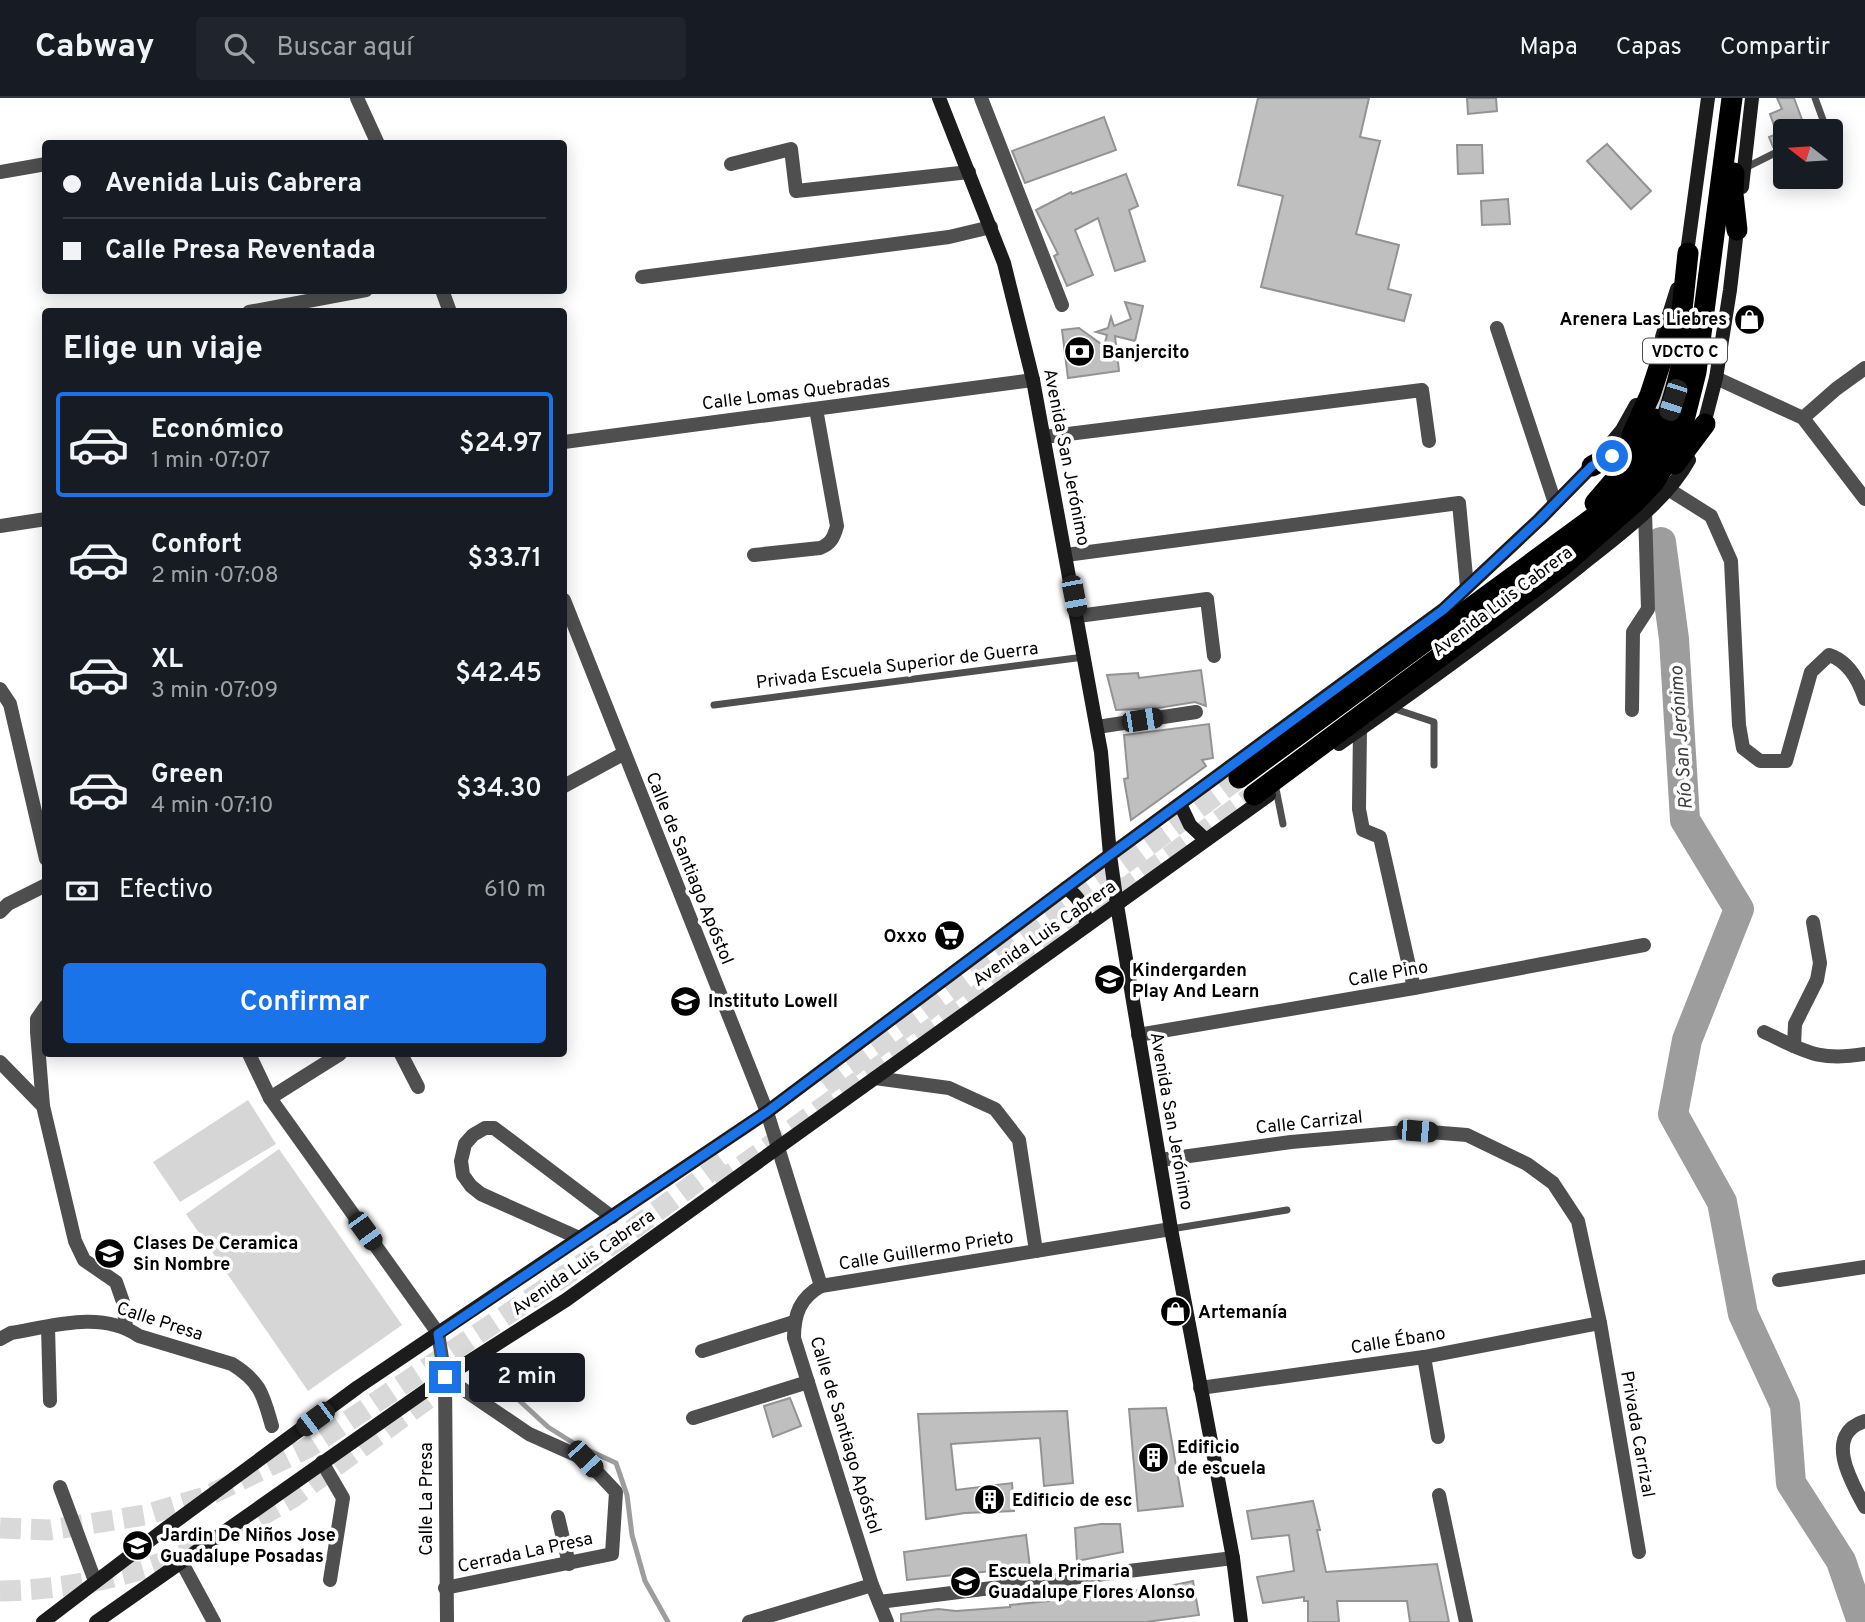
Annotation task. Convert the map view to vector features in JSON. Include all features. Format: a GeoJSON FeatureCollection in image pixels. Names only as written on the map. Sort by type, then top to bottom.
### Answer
{"type":"FeatureCollection","features":[{"type":"Feature","properties":{"kind":"highway","name":"VDCTO C"},"geometry":{"type":"LineString","coordinates":[[1239,778],[1612,504],[1640,472],[1663,430],[1681,371],[1689,330],[1718,98]]}},
{"type":"Feature","properties":{"kind":"highway","name":"VDCTO C"},"geometry":{"type":"LineString","coordinates":[[1254,795],[1641,506],[1682,428],[1696,372],[1732,98]]}},
{"type":"Feature","properties":{"kind":"highway"},"geometry":{"type":"LineString","coordinates":[[1737,230],[1732,194],[1741,98]]}},
{"type":"Feature","properties":{"kind":"highway"},"geometry":{"type":"LineString","coordinates":[[1545,554],[1585,515],[1619,475],[1655,420],[1680,329],[1688,253]]}},
{"type":"Feature","properties":{"kind":"highway"},"geometry":{"type":"LineString","coordinates":[[1585,515],[1624,449],[1650,396],[1671,333],[1675,297]]}},
{"type":"Feature","properties":{"kind":"highway"},"geometry":{"type":"LineString","coordinates":[[1641,506],[1705,424]]}},
{"type":"Feature","properties":{"kind":"highway"},"geometry":{"type":"LineString","coordinates":[[1592,466],[1624,449]]}},
{"type":"Feature","properties":{"kind":"main road","name":"Avenida San Jerónimo"},"geometry":{"type":"LineString","coordinates":[[940,98],[1004,262],[1033,380],[1097,727],[1117,905],[1171,1229],[1233,1558],[1241,1622]]}},
{"type":"Feature","properties":{"kind":"main road","name":"Avenida Luis Cabrera"},"geometry":{"type":"LineString","coordinates":[[43,1622],[358,1387],[767,1112],[1443,610],[1592,466],[1622,430],[1641,395],[1688,253],[1708,98]]}},
{"type":"Feature","properties":{"kind":"main road","name":"Avenida Luis Cabrera"},"geometry":{"type":"LineString","coordinates":[[96,1622],[445,1377],[566,1300],[1360,730],[1505,625],[1608,543],[1641,506],[1668,489],[1687,463],[1705,424],[1716,378],[1730,290],[1752,98]]}},
{"type":"Feature","properties":{"kind":"main road"},"geometry":{"type":"LineString","coordinates":[[1180,804],[1189,825],[1206,840]]}},
{"type":"Feature","properties":{"kind":"main road"},"geometry":{"type":"LineString","coordinates":[[1066,888],[1082,903],[1086,926]]}},
{"type":"Feature","properties":{"kind":"street"},"geometry":{"type":"LineString","coordinates":[[357,98],[376,140]]}},
{"type":"Feature","properties":{"kind":"street"},"geometry":{"type":"LineString","coordinates":[[981,98],[1062,305]]}},
{"type":"Feature","properties":{"kind":"street"},"geometry":{"type":"LineString","coordinates":[[732,164],[791,149],[796,191],[970,172]]}},
{"type":"Feature","properties":{"kind":"street"},"geometry":{"type":"LineString","coordinates":[[0,172],[42,165]]}},
{"type":"Feature","properties":{"kind":"street"},"geometry":{"type":"LineString","coordinates":[[642,277],[949,237],[991,227]]}},
{"type":"Feature","properties":{"kind":"street"},"geometry":{"type":"LineString","coordinates":[[269,308],[345,294]]}},
{"type":"Feature","properties":{"kind":"street"},"geometry":{"type":"LineString","coordinates":[[1497,328],[1555,503]]}},
{"type":"Feature","properties":{"kind":"street"},"geometry":{"type":"LineString","coordinates":[[1803,418],[1865,369]]}},
{"type":"Feature","properties":{"kind":"street"},"geometry":{"type":"LineString","coordinates":[[1716,378],[1803,418],[1865,499]]}},
{"type":"Feature","properties":{"kind":"street","name":"Calle Lomas Quebradas"},"geometry":{"type":"LineString","coordinates":[[567,442],[1033,380]]}},
{"type":"Feature","properties":{"kind":"street"},"geometry":{"type":"LineString","coordinates":[[1044,437],[1422,390],[1429,441]]}},
{"type":"Feature","properties":{"kind":"street"},"geometry":{"type":"LineString","coordinates":[[754,555],[820,548],[828,545],[834,537],[837,526],[816,409]]}},
{"type":"Feature","properties":{"kind":"street"},"geometry":{"type":"LineString","coordinates":[[1668,489],[1711,516],[1731,561],[1739,725],[1743,748],[1760,761],[1786,761],[1811,672],[1829,655],[1839,658],[1851,671],[1864,693]]}},
{"type":"Feature","properties":{"kind":"street"},"geometry":{"type":"LineString","coordinates":[[1066,555],[1458,503],[1467,587]]}},
{"type":"Feature","properties":{"kind":"street"},"geometry":{"type":"LineString","coordinates":[[1632,710],[1633,632],[1648,609],[1641,506]]}},
{"type":"Feature","properties":{"kind":"street"},"geometry":{"type":"LineString","coordinates":[[0,526],[42,520]]}},
{"type":"Feature","properties":{"kind":"street"},"geometry":{"type":"LineString","coordinates":[[1078,616],[1207,600],[1214,656]]}},
{"type":"Feature","properties":{"kind":"street","name":"Calle de Santiago Apóstol"},"geometry":{"type":"LineString","coordinates":[[567,608],[767,1112],[821,1286],[808,1293],[799,1306],[794,1322],[794,1338],[872,1585],[887,1622]]}},
{"type":"Feature","properties":{"kind":"street"},"geometry":{"type":"LineString","coordinates":[[0,689],[10,704],[42,842]]}},
{"type":"Feature","properties":{"kind":"street"},"geometry":{"type":"LineString","coordinates":[[1097,727],[1196,712]]}},
{"type":"Feature","properties":{"kind":"street"},"geometry":{"type":"LineString","coordinates":[[1360,730],[1359,808],[1363,830],[1380,837],[1414,988]]}},
{"type":"Feature","properties":{"kind":"street"},"geometry":{"type":"LineString","coordinates":[[567,784],[623,754]]}},
{"type":"Feature","properties":{"kind":"street"},"geometry":{"type":"LineString","coordinates":[[0,912],[8,904],[42,887]]}},
{"type":"Feature","properties":{"kind":"street"},"geometry":{"type":"LineString","coordinates":[[1794,1046],[1795,1024],[1817,980],[1820,963],[1813,922]]}},
{"type":"Feature","properties":{"kind":"street","name":"Calle Pino"},"geometry":{"type":"LineString","coordinates":[[1138,1035],[1644,946]]}},
{"type":"Feature","properties":{"kind":"street"},"geometry":{"type":"LineString","coordinates":[[42,1012],[37,1019],[37,1032],[43,1106],[75,1241],[84,1260],[116,1282],[123,1302],[126,1327]]}},
{"type":"Feature","properties":{"kind":"street"},"geometry":{"type":"LineString","coordinates":[[1764,1032],[1816,1056],[1843,1058],[1865,1055]]}},
{"type":"Feature","properties":{"kind":"street"},"geometry":{"type":"LineString","coordinates":[[250,1057],[270,1098],[438,1334]]}},
{"type":"Feature","properties":{"kind":"street"},"geometry":{"type":"LineString","coordinates":[[270,1098],[335,1057]]}},
{"type":"Feature","properties":{"kind":"street"},"geometry":{"type":"LineString","coordinates":[[403,1057],[418,1087]]}},
{"type":"Feature","properties":{"kind":"street"},"geometry":{"type":"LineString","coordinates":[[0,1062],[43,1106]]}},
{"type":"Feature","properties":{"kind":"street","name":"Calle Guillermo Prieto"},"geometry":{"type":"LineString","coordinates":[[875,1078],[949,1088],[995,1109],[1019,1140],[1036,1251]]}},
{"type":"Feature","properties":{"kind":"street"},"geometry":{"type":"LineString","coordinates":[[579,1238],[481,1194],[471,1186],[463,1175],[461,1161],[465,1144],[473,1135],[485,1128],[494,1128],[612,1217]]}},
{"type":"Feature","properties":{"kind":"street","name":"Calle Carrizal"},"geometry":{"type":"LineString","coordinates":[[1160,1160],[1292,1142],[1417,1131],[1467,1135],[1527,1164],[1553,1183],[1578,1222],[1600,1323]]}},
{"type":"Feature","properties":{"kind":"street","name":"Calle Guillermo Prieto"},"geometry":{"type":"LineString","coordinates":[[821,1286],[1171,1229]]}},
{"type":"Feature","properties":{"kind":"street"},"geometry":{"type":"LineString","coordinates":[[1779,1280],[1865,1267]]}},
{"type":"Feature","properties":{"kind":"street","name":"Calle Presa"},"geometry":{"type":"LineString","coordinates":[[0,1339],[11,1333],[93,1321],[126,1327],[139,1336],[225,1362],[241,1370],[262,1391],[272,1426]]}},
{"type":"Feature","properties":{"kind":"street"},"geometry":{"type":"LineString","coordinates":[[702,1351],[794,1322]]}},
{"type":"Feature","properties":{"kind":"street","name":"Calle Ébano"},"geometry":{"type":"LineString","coordinates":[[1200,1388],[1424,1357],[1600,1323]]}},
{"type":"Feature","properties":{"kind":"street","name":"Privada Carrizal"},"geometry":{"type":"LineString","coordinates":[[1600,1323],[1639,1552]]}},
{"type":"Feature","properties":{"kind":"street"},"geometry":{"type":"LineString","coordinates":[[48,1327],[50,1401]]}},
{"type":"Feature","properties":{"kind":"street","name":"Calle La Presa"},"geometry":{"type":"LineString","coordinates":[[438,1334],[445,1377],[447,1622]]}},
{"type":"Feature","properties":{"kind":"street"},"geometry":{"type":"LineString","coordinates":[[1424,1357],[1438,1437]]}},
{"type":"Feature","properties":{"kind":"street","name":"Cerrada La Presa"},"geometry":{"type":"LineString","coordinates":[[445,1377],[529,1434],[585,1459],[616,1492],[612,1554],[445,1588]]}},
{"type":"Feature","properties":{"kind":"street"},"geometry":{"type":"LineString","coordinates":[[693,1418],[808,1382]]}},
{"type":"Feature","properties":{"kind":"street"},"geometry":{"type":"LineString","coordinates":[[1861,1423],[1844,1437],[1841,1451],[1865,1507]]}},
{"type":"Feature","properties":{"kind":"street"},"geometry":{"type":"LineString","coordinates":[[322,1462],[344,1499],[330,1580]]}},
{"type":"Feature","properties":{"kind":"street"},"geometry":{"type":"LineString","coordinates":[[60,1487],[95,1581]]}},
{"type":"Feature","properties":{"kind":"street"},"geometry":{"type":"LineString","coordinates":[[1438,1495],[1466,1622]]}},
{"type":"Feature","properties":{"kind":"street"},"geometry":{"type":"LineString","coordinates":[[558,1517],[569,1564]]}},
{"type":"Feature","properties":{"kind":"street"},"geometry":{"type":"LineString","coordinates":[[879,1602],[1233,1558]]}},
{"type":"Feature","properties":{"kind":"street"},"geometry":{"type":"LineString","coordinates":[[181,1561],[214,1622]]}},
{"type":"Feature","properties":{"kind":"street"},"geometry":{"type":"LineString","coordinates":[[749,1622],[872,1585]]}},
{"type":"Feature","properties":{"kind":"lane"},"geometry":{"type":"LineString","coordinates":[[1815,98],[1823,119]]}},
{"type":"Feature","properties":{"kind":"lane"},"geometry":{"type":"LineString","coordinates":[[1744,168],[1773,154]]}},
{"type":"Feature","properties":{"kind":"lane","name":"Privada Escuela Superior de Guerra"},"geometry":{"type":"LineString","coordinates":[[714,705],[1085,657]]}},
{"type":"Feature","properties":{"kind":"lane"},"geometry":{"type":"LineString","coordinates":[[1391,707],[1434,722],[1434,765]]}},
{"type":"Feature","properties":{"kind":"lane"},"geometry":{"type":"LineString","coordinates":[[1276,789],[1283,824]]}},
{"type":"Feature","properties":{"kind":"lane"},"geometry":{"type":"LineString","coordinates":[[1171,1229],[1287,1210]]}},
{"type":"Feature","properties":{"kind":"shaded area"},"geometry":{"type":"Polygon","coordinates":[[[248,1100],[276,1144],[180,1202],[153,1162],[248,1100]]]}},
{"type":"Feature","properties":{"kind":"shaded area"},"geometry":{"type":"Polygon","coordinates":[[[279,1149],[402,1325],[308,1391],[186,1214],[279,1149]]]}},
{"type":"Feature","properties":{"kind":"building"},"geometry":{"type":"Polygon","coordinates":[[[1258,98],[1369,98],[1360,137],[1380,141],[1356,234],[1399,245],[1388,289],[1411,295],[1404,321],[1261,287],[1283,196],[1238,185],[1258,98]]]}},
{"type":"Feature","properties":{"kind":"building"},"geometry":{"type":"Polygon","coordinates":[[[1467,98],[1496,98],[1497,111],[1468,114],[1467,98]]]}},
{"type":"Feature","properties":{"kind":"building"},"geometry":{"type":"Polygon","coordinates":[[[1777,98],[1794,98],[1802,119],[1773,119],[1773,122],[1770,114],[1782,109],[1777,98]]]}},
{"type":"Feature","properties":{"kind":"building"},"geometry":{"type":"Polygon","coordinates":[[[1104,117],[1116,150],[1025,183],[1012,151],[1104,117]]]}},
{"type":"Feature","properties":{"kind":"building"},"geometry":{"type":"Polygon","coordinates":[[[1607,144],[1651,191],[1631,209],[1587,161],[1607,144]]]}},
{"type":"Feature","properties":{"kind":"building"},"geometry":{"type":"Polygon","coordinates":[[[1457,145],[1482,145],[1483,173],[1458,174],[1457,145]]]}},
{"type":"Feature","properties":{"kind":"building"},"geometry":{"type":"Polygon","coordinates":[[[1126,174],[1138,206],[1129,210],[1145,261],[1115,271],[1098,218],[1075,230],[1093,275],[1067,286],[1054,256],[1058,254],[1036,210],[1071,192],[1072,194],[1126,174]]]}},
{"type":"Feature","properties":{"kind":"building"},"geometry":{"type":"Polygon","coordinates":[[[1508,199],[1510,224],[1482,225],[1481,201],[1508,199]]]}},
{"type":"Feature","properties":{"kind":"building","name":"Banjercito"},"geometry":{"type":"Polygon","coordinates":[[[1125,302],[1143,306],[1135,341],[1115,336],[1119,371],[1068,378],[1062,330],[1079,328],[1104,346],[1107,335],[1096,332],[1108,328],[1111,317],[1114,326],[1131,319],[1125,302]]]}},
{"type":"Feature","properties":{"kind":"building"},"geometry":{"type":"Polygon","coordinates":[[[1201,670],[1206,706],[1195,702],[1158,708],[1116,710],[1107,675],[1138,673],[1139,678],[1201,670]]]}},
{"type":"Feature","properties":{"kind":"building"},"geometry":{"type":"Polygon","coordinates":[[[1209,724],[1213,758],[1202,760],[1206,766],[1131,820],[1124,779],[1128,778],[1124,735],[1209,724]]]}},
{"type":"Feature","properties":{"kind":"building"},"geometry":{"type":"Polygon","coordinates":[[[790,1398],[801,1426],[773,1437],[764,1406],[790,1398]]]}},
{"type":"Feature","properties":{"kind":"building","name":"Edificio de escuela"},"geometry":{"type":"Polygon","coordinates":[[[1166,1408],[1183,1506],[1138,1511],[1129,1409],[1166,1408]]]}},
{"type":"Feature","properties":{"kind":"building"},"geometry":{"type":"Polygon","coordinates":[[[1067,1411],[1073,1483],[1044,1486],[1040,1438],[951,1444],[956,1490],[1012,1483],[1014,1511],[965,1513],[926,1519],[918,1414],[1067,1411]]]}},
{"type":"Feature","properties":{"kind":"building"},"geometry":{"type":"Polygon","coordinates":[[[1313,1501],[1326,1572],[1437,1564],[1449,1622],[1410,1622],[1407,1601],[1337,1601],[1339,1622],[1308,1622],[1308,1601],[1304,1601],[1304,1597],[1263,1603],[1257,1577],[1294,1571],[1289,1535],[1252,1539],[1247,1511],[1313,1501]]]}},
{"type":"Feature","properties":{"kind":"building"},"geometry":{"type":"Polygon","coordinates":[[[1120,1524],[1123,1552],[1077,1561],[1075,1528],[1120,1524]]]}},
{"type":"Feature","properties":{"kind":"building"},"geometry":{"type":"Polygon","coordinates":[[[1026,1535],[1030,1567],[907,1580],[904,1552],[1026,1535]]]}},
{"type":"Feature","properties":{"kind":"building"},"geometry":{"type":"Polygon","coordinates":[[[1193,1581],[1199,1615],[1146,1622],[901,1622],[901,1614],[938,1609],[956,1611],[1010,1607],[1098,1592],[1156,1589],[1193,1581]]]}},
{"type":"Feature","properties":{"kind":"waterway","name":"Río San Jerónimo"},"geometry":{"type":"LineString","coordinates":[[1661,542],[1674,639],[1685,820],[1739,909],[1687,1040],[1673,1114],[1722,1202],[1743,1314],[1785,1405],[1791,1483],[1841,1561],[1862,1622]]}},
{"type":"Feature","properties":{"kind":"waterway"},"geometry":{"type":"LineString","coordinates":[[496,1379],[548,1427],[575,1444],[616,1463],[627,1495],[632,1535],[645,1581],[668,1622]]}},
{"type":"Feature","properties":{"kind":"tunnel"},"geometry":{"type":"LineString","coordinates":[[825,1086],[1239,778]]}},
{"type":"Feature","properties":{"kind":"tunnel"},"geometry":{"type":"LineString","coordinates":[[717,1184],[1254,795]]}},
{"type":"Feature","properties":{"kind":"tunnel"},"geometry":{"type":"LineString","coordinates":[[0,1528],[50,1530],[145,1515],[205,1497],[309,1447],[618,1240],[726,1160]]}},
{"type":"Feature","properties":{"kind":"tunnel"},"geometry":{"type":"LineString","coordinates":[[231,1533],[292,1498],[460,1375]]}},
{"type":"Feature","properties":{"kind":"tunnel"},"geometry":{"type":"LineString","coordinates":[[0,1591],[52,1588],[103,1579],[154,1566],[202,1547]]}},
{"type":"Feature","properties":{"kind":"place","name":"Arenera Las Liebres"},"geometry":{"type":"Point","coordinates":[1750,319]}},
{"type":"Feature","properties":{"kind":"place","name":"Banjercito"},"geometry":{"type":"Point","coordinates":[1079,352]}},
{"type":"Feature","properties":{"kind":"place","name":"Oxxo"},"geometry":{"type":"Point","coordinates":[950,936]}},
{"type":"Feature","properties":{"kind":"place","name":"Kindergarden Play And Learn"},"geometry":{"type":"Point","coordinates":[1109,980]}},
{"type":"Feature","properties":{"kind":"place","name":"Instituto Lowell"},"geometry":{"type":"Point","coordinates":[685,1001]}},
{"type":"Feature","properties":{"kind":"place","name":"Clases De Ceramica Sin Nombre"},"geometry":{"type":"Point","coordinates":[110,1253]}},
{"type":"Feature","properties":{"kind":"place","name":"Artemanía"},"geometry":{"type":"Point","coordinates":[1175,1312]}},
{"type":"Feature","properties":{"kind":"place","name":"Edificio de escuela"},"geometry":{"type":"Point","coordinates":[1154,1457]}},
{"type":"Feature","properties":{"kind":"place","name":"Edificio de esc"},"geometry":{"type":"Point","coordinates":[989,1500]}},
{"type":"Feature","properties":{"kind":"place","name":"Jardin De Niños Jose Guadalupe Posadas"},"geometry":{"type":"Point","coordinates":[137,1545]}},
{"type":"Feature","properties":{"kind":"place","name":"Escuela Primaria Guadalupe Flores Alonso"},"geometry":{"type":"Point","coordinates":[965,1581]}},
{"type":"Feature","properties":{"kind":"route"},"geometry":{"type":"LineString","coordinates":[[445,1377],[438,1334],[767,1112],[1443,610],[1592,466],[1612,456]]}}]}
